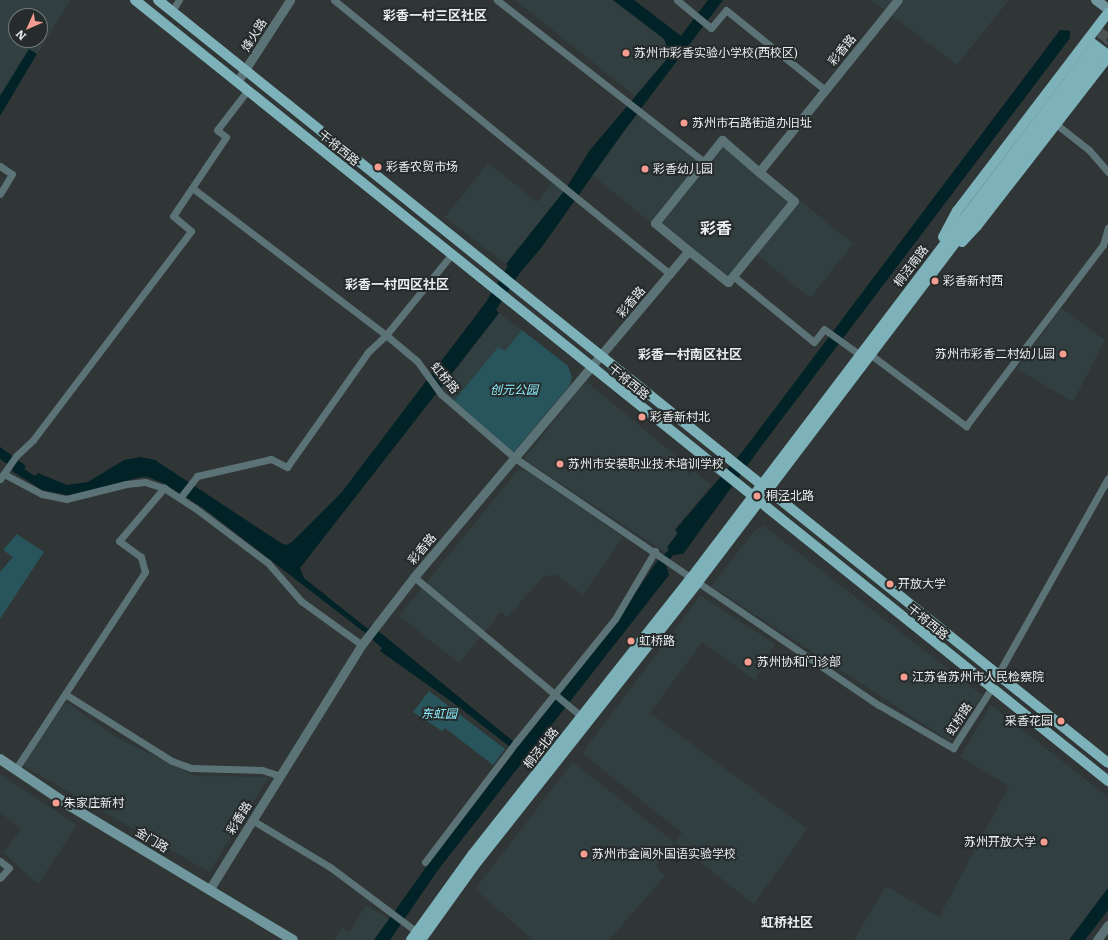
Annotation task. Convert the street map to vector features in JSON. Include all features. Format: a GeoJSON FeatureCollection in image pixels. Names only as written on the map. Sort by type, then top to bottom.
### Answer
{"type":"FeatureCollection","features":[{"type":"Feature","properties":{"kind":"main road","name":"干将西路"},"geometry":{"type":"LineString","coordinates":[[135,0],[736,485],[1108,782]]}},
{"type":"Feature","properties":{"kind":"main road","name":"干将西路"},"geometry":{"type":"LineString","coordinates":[[158,0],[764,489],[1108,763]]}},
{"type":"Feature","properties":{"kind":"main road"},"geometry":{"type":"LineString","coordinates":[[1096,0],[1108,9]]}},
{"type":"Feature","properties":{"kind":"main road"},"geometry":{"type":"LineString","coordinates":[[927,273],[957,211],[1108,13]]}},
{"type":"Feature","properties":{"kind":"main road"},"geometry":{"type":"LineString","coordinates":[[927,273],[977,226],[1108,56],[1088,40]]}},
{"type":"Feature","properties":{"kind":"main road","name":"桐泾南路"},"geometry":{"type":"LineString","coordinates":[[755,500],[1094,54]]}},
{"type":"Feature","properties":{"kind":"main road","name":"桐泾北路"},"geometry":{"type":"LineString","coordinates":[[416,937],[470,872],[755,500]]}},
{"type":"Feature","properties":{"kind":"main road","name":"桐泾北路"},"geometry":{"type":"LineString","coordinates":[[416,937],[472,854],[695,580]]}},
{"type":"Feature","properties":{"kind":"main road","name":"金门路"},"geometry":{"type":"LineString","coordinates":[[0,759],[15,770],[209,890],[293,940]]}},
{"type":"Feature","properties":{"kind":"street"},"geometry":{"type":"LineString","coordinates":[[172,12],[179,0]]}},
{"type":"Feature","properties":{"kind":"street","name":"烽火路"},"geometry":{"type":"LineString","coordinates":[[237,82],[246,71],[290,0]]}},
{"type":"Feature","properties":{"kind":"street"},"geometry":{"type":"LineString","coordinates":[[334,0],[670,274]]}},
{"type":"Feature","properties":{"kind":"street"},"geometry":{"type":"LineString","coordinates":[[497,0],[639,113],[704,162]]}},
{"type":"Feature","properties":{"kind":"street"},"geometry":{"type":"LineString","coordinates":[[677,0],[712,28],[726,10],[824,90]]}},
{"type":"Feature","properties":{"kind":"street","name":"彩香路"},"geometry":{"type":"LineString","coordinates":[[759,172],[898,0]]}},
{"type":"Feature","properties":{"kind":"street"},"geometry":{"type":"LineString","coordinates":[[247,91],[217,130],[226,137],[173,216],[191,231],[34,440],[16,456],[2,477],[42,494],[66,500],[126,484],[145,482],[164,488],[181,497],[268,562],[301,601],[363,644]]}},
{"type":"Feature","properties":{"kind":"street"},"geometry":{"type":"LineString","coordinates":[[1056,124],[1089,150],[1108,172]]}},
{"type":"Feature","properties":{"kind":"street"},"geometry":{"type":"LineString","coordinates":[[722,140],[794,201],[728,282],[655,223],[704,162],[722,140]]}},
{"type":"Feature","properties":{"kind":"street"},"geometry":{"type":"LineString","coordinates":[[0,166],[12,174],[0,194]]}},
{"type":"Feature","properties":{"kind":"street","name":"虹桥路"},"geometry":{"type":"LineString","coordinates":[[192,188],[386,335],[417,361],[441,394],[515,458],[655,551],[695,580],[879,705],[953,748],[991,689]]}},
{"type":"Feature","properties":{"kind":"street"},"geometry":{"type":"LineString","coordinates":[[733,276],[814,342],[824,329],[842,342],[865,355],[966,426],[1105,246],[1108,228]]}},
{"type":"Feature","properties":{"kind":"street","name":"彩香路"},"geometry":{"type":"LineString","coordinates":[[209,890],[363,644],[414,577],[689,251]]}},
{"type":"Feature","properties":{"kind":"street"},"geometry":{"type":"LineString","coordinates":[[181,497],[197,476],[271,459],[287,467],[368,352],[386,335],[451,255]]}},
{"type":"Feature","properties":{"kind":"street"},"geometry":{"type":"LineString","coordinates":[[997,676],[1108,478]]}},
{"type":"Feature","properties":{"kind":"street"},"geometry":{"type":"LineString","coordinates":[[15,770],[145,572],[141,557],[119,541],[164,488]]}},
{"type":"Feature","properties":{"kind":"street"},"geometry":{"type":"LineString","coordinates":[[425,862],[516,742],[555,696],[615,619],[655,551]]}},
{"type":"Feature","properties":{"kind":"street"},"geometry":{"type":"LineString","coordinates":[[414,577],[566,706],[582,717]]}},
{"type":"Feature","properties":{"kind":"street"},"geometry":{"type":"LineString","coordinates":[[65,694],[178,763],[191,768],[262,770],[280,776]]}},
{"type":"Feature","properties":{"kind":"street"},"geometry":{"type":"LineString","coordinates":[[252,820],[330,867],[391,912],[403,922],[416,937]]}},
{"type":"Feature","properties":{"kind":"street"},"geometry":{"type":"LineString","coordinates":[[0,861],[9,868],[0,878]]}},
{"type":"Feature","properties":{"kind":"street"},"geometry":{"type":"LineString","coordinates":[[1097,940],[1108,925]]}},
{"type":"Feature","properties":{"kind":"shaded area"},"geometry":{"type":"Polygon","coordinates":[[[0,0],[70,0],[48,36],[48,8],[8,8],[8,48],[41,48],[0,116],[0,0]]]}},
{"type":"Feature","properties":{"kind":"shaded area","name":"苏州市彩香实验小学校(西校区)"},"geometry":{"type":"Polygon","coordinates":[[[515,0],[613,0],[674,46],[667,59],[635,96],[515,0]]]}},
{"type":"Feature","properties":{"kind":"shaded area"},"geometry":{"type":"Polygon","coordinates":[[[613,0],[634,0],[681,36],[708,0],[723,0],[624,131],[541,248],[519,274],[496,310],[499,313],[300,568],[304,578],[368,629],[371,625],[519,746],[604,638],[658,560],[669,550],[667,547],[678,533],[675,530],[743,451],[1060,30],[1070,31],[1070,38],[760,448],[683,554],[673,555],[666,565],[669,575],[438,870],[390,940],[374,940],[427,866],[515,751],[459,707],[380,651],[382,648],[364,632],[203,508],[163,483],[148,477],[141,477],[72,496],[42,490],[12,471],[13,468],[0,459],[0,447],[26,466],[24,469],[35,476],[38,473],[67,485],[88,482],[124,460],[141,457],[155,460],[281,543],[286,545],[292,542],[342,492],[486,302],[508,266],[506,264],[565,190],[590,150],[667,59],[668,49],[664,39],[613,0]]]}},
{"type":"Feature","properties":{"kind":"shaded area"},"geometry":{"type":"Polygon","coordinates":[[[871,0],[1009,0],[957,65],[871,0]]]}},
{"type":"Feature","properties":{"kind":"shaded area"},"geometry":{"type":"Polygon","coordinates":[[[29,49],[37,54],[0,116],[0,96],[29,49]]]}},
{"type":"Feature","properties":{"kind":"shaded area"},"geometry":{"type":"Polygon","coordinates":[[[637,114],[698,162],[721,135],[853,244],[810,298],[755,253],[729,286],[592,175],[637,114]]]}},
{"type":"Feature","properties":{"kind":"shaded area"},"geometry":{"type":"Polygon","coordinates":[[[488,163],[537,202],[554,180],[565,190],[506,264],[445,217],[488,163]]]}},
{"type":"Feature","properties":{"kind":"shaded area","name":"苏州市彩香二村幼儿园"},"geometry":{"type":"Polygon","coordinates":[[[1061,308],[1105,340],[1073,402],[1017,369],[1061,308]]]}},
{"type":"Feature","properties":{"kind":"shaded area"},"geometry":{"type":"Polygon","coordinates":[[[499,313],[522,330],[505,352],[498,347],[453,402],[442,388],[499,313]]]}},
{"type":"Feature","properties":{"kind":"shaded area"},"geometry":{"type":"Polygon","coordinates":[[[588,383],[711,485],[675,529],[678,532],[666,553],[524,459],[583,385],[588,383]]]}},
{"type":"Feature","properties":{"kind":"shaded area"},"geometry":{"type":"Polygon","coordinates":[[[519,469],[527,471],[623,537],[583,595],[555,574],[551,577],[545,575],[507,617],[501,612],[459,663],[399,616],[519,469]]]}},
{"type":"Feature","properties":{"kind":"shaded area"},"geometry":{"type":"Polygon","coordinates":[[[764,526],[982,695],[951,742],[711,586],[755,530],[764,526]]]}},
{"type":"Feature","properties":{"kind":"shaded area"},"geometry":{"type":"Polygon","coordinates":[[[699,597],[703,597],[775,644],[755,680],[702,642],[650,713],[807,829],[754,904],[674,842],[682,833],[582,753],[699,597]]]}},
{"type":"Feature","properties":{"kind":"shaded area"},"geometry":{"type":"Polygon","coordinates":[[[66,702],[116,737],[196,776],[269,777],[209,872],[22,765],[66,702]]]}},
{"type":"Feature","properties":{"kind":"shaded area","name":"苏州开放大学"},"geometry":{"type":"Polygon","coordinates":[[[991,705],[1108,797],[1108,888],[1069,940],[854,940],[886,886],[939,917],[1009,786],[960,757],[991,705]]]}},
{"type":"Feature","properties":{"kind":"shaded area","name":"苏州市金阊外国语实验学校"},"geometry":{"type":"Polygon","coordinates":[[[573,762],[674,842],[656,866],[665,876],[609,940],[533,940],[475,889],[573,762]]]}},
{"type":"Feature","properties":{"kind":"shaded area"},"geometry":{"type":"Polygon","coordinates":[[[0,774],[77,825],[38,884],[3,852],[21,830],[0,812],[0,774]]]}},
{"type":"Feature","properties":{"kind":"shaded area"},"geometry":{"type":"Polygon","coordinates":[[[1108,888],[1108,910],[1085,940],[1069,940],[1108,888]]]}},
{"type":"Feature","properties":{"kind":"shaded area"},"geometry":{"type":"Polygon","coordinates":[[[366,905],[389,919],[374,940],[334,940],[342,928],[349,932],[366,905]]]}},
{"type":"Feature","properties":{"kind":"green space","name":"创元公园"},"geometry":{"type":"Polygon","coordinates":[[[522,330],[568,366],[572,377],[570,385],[513,453],[453,402],[498,347],[505,351],[522,330]]]}},
{"type":"Feature","properties":{"kind":"green space"},"geometry":{"type":"Polygon","coordinates":[[[17,534],[44,552],[0,619],[0,572],[13,557],[3,550],[17,534]]]}},
{"type":"Feature","properties":{"kind":"green space","name":"东虹园"},"geometry":{"type":"Polygon","coordinates":[[[429,691],[505,749],[493,765],[445,728],[442,731],[413,712],[429,691]]]}},
{"type":"Feature","properties":{"kind":"tunnel"},"geometry":{"type":"LineString","coordinates":[[1091,51],[1108,29]]}},
{"type":"Feature","properties":{"kind":"tunnel"},"geometry":{"type":"LineString","coordinates":[[1097,56],[1108,42]]}},
{"type":"Feature","properties":{"kind":"place","name":"苏州市彩香实验小学校(西校区)"},"geometry":{"type":"Point","coordinates":[626,53]}},
{"type":"Feature","properties":{"kind":"place","name":"苏州市石路街道办旧址"},"geometry":{"type":"Point","coordinates":[684,123]}},
{"type":"Feature","properties":{"kind":"place","name":"彩香农贸市场"},"geometry":{"type":"Point","coordinates":[378,167]}},
{"type":"Feature","properties":{"kind":"place","name":"彩香幼儿园"},"geometry":{"type":"Point","coordinates":[645,169]}},
{"type":"Feature","properties":{"kind":"place","name":"彩香新村西"},"geometry":{"type":"Point","coordinates":[935,281]}},
{"type":"Feature","properties":{"kind":"place","name":"苏州市彩香二村幼儿园"},"geometry":{"type":"Point","coordinates":[1063,354]}},
{"type":"Feature","properties":{"kind":"place","name":"彩香新村北"},"geometry":{"type":"Point","coordinates":[642,417]}},
{"type":"Feature","properties":{"kind":"place","name":"苏州市安装职业技术培训学校"},"geometry":{"type":"Point","coordinates":[560,464]}},
{"type":"Feature","properties":{"kind":"place","name":"桐泾北路"},"geometry":{"type":"Point","coordinates":[757,496]}},
{"type":"Feature","properties":{"kind":"place","name":"开放大学"},"geometry":{"type":"Point","coordinates":[890,584]}},
{"type":"Feature","properties":{"kind":"place","name":"虹桥路"},"geometry":{"type":"Point","coordinates":[631,641]}},
{"type":"Feature","properties":{"kind":"place","name":"苏州协和门诊部"},"geometry":{"type":"Point","coordinates":[748,662]}},
{"type":"Feature","properties":{"kind":"place","name":"江苏省苏州市人民检察院"},"geometry":{"type":"Point","coordinates":[904,677]}},
{"type":"Feature","properties":{"kind":"place","name":"采香花园"},"geometry":{"type":"Point","coordinates":[1061,721]}},
{"type":"Feature","properties":{"kind":"place","name":"朱家庄新村"},"geometry":{"type":"Point","coordinates":[56,803]}},
{"type":"Feature","properties":{"kind":"place","name":"苏州开放大学"},"geometry":{"type":"Point","coordinates":[1044,842]}},
{"type":"Feature","properties":{"kind":"place","name":"苏州市金阊外国语实验学校"},"geometry":{"type":"Point","coordinates":[584,854]}},
{"type":"Feature","properties":{"kind":"district","name":"彩香一村三区社区"},"geometry":{"type":"Point","coordinates":[435,15]}},
{"type":"Feature","properties":{"kind":"district","name":"彩香"},"geometry":{"type":"Point","coordinates":[716,227]}},
{"type":"Feature","properties":{"kind":"district","name":"彩香一村四区社区"},"geometry":{"type":"Point","coordinates":[397,284]}},
{"type":"Feature","properties":{"kind":"district","name":"彩香一村南区社区"},"geometry":{"type":"Point","coordinates":[690,354]}},
{"type":"Feature","properties":{"kind":"district","name":"虹桥社区"},"geometry":{"type":"Point","coordinates":[787,922]}}]}
